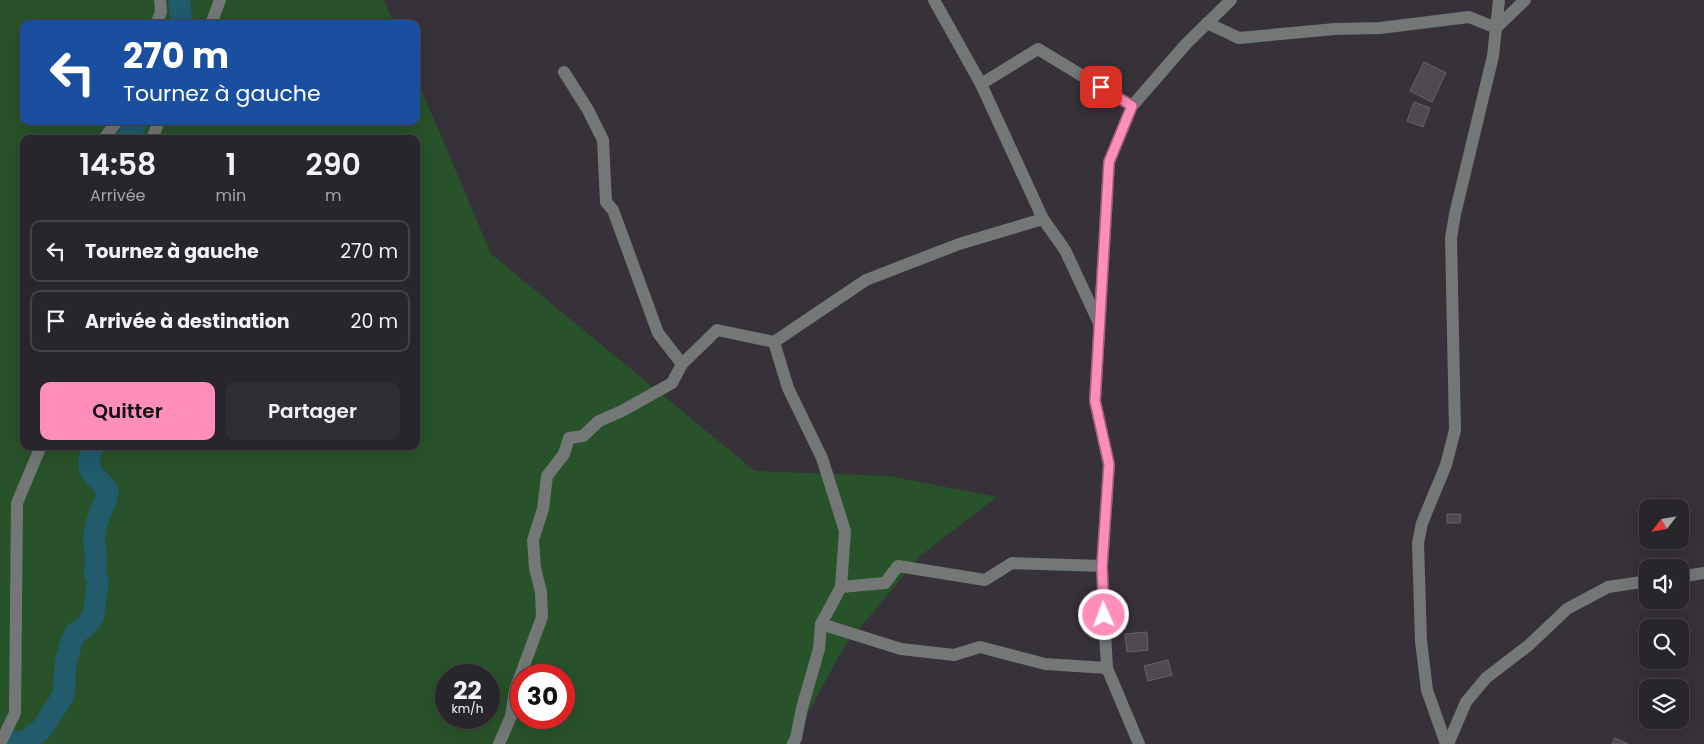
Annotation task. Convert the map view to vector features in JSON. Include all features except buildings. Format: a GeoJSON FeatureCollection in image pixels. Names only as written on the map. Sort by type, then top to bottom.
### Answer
{"type":"FeatureCollection","features":[{"type":"Feature","properties":{"kind":"street"},"geometry":{"type":"LineString","coordinates":[[158,20],[161,12],[160,0]]}},
{"type":"Feature","properties":{"kind":"street"},"geometry":{"type":"LineString","coordinates":[[212,20],[220,0]]}},
{"type":"Feature","properties":{"kind":"street"},"geometry":{"type":"LineString","coordinates":[[934,0],[981,84],[1043,220],[1065,250],[1100,325]]}},
{"type":"Feature","properties":{"kind":"street"},"geometry":{"type":"LineString","coordinates":[[1139,744],[1107,668],[1102,566],[1109,464],[1095,401],[1109,162],[1132,106],[1186,44],[1231,0]]}},
{"type":"Feature","properties":{"kind":"street"},"geometry":{"type":"LineString","coordinates":[[1447,744],[1427,690],[1421,641],[1418,543],[1422,523],[1446,465],[1455,430],[1451,238],[1455,214],[1494,56],[1499,0]]}},
{"type":"Feature","properties":{"kind":"street"},"geometry":{"type":"LineString","coordinates":[[1496,28],[1525,0]]}},
{"type":"Feature","properties":{"kind":"street"},"geometry":{"type":"LineString","coordinates":[[1207,23],[1239,38],[1335,29],[1380,28],[1469,17],[1496,28]]}},
{"type":"Feature","properties":{"kind":"street"},"geometry":{"type":"LineString","coordinates":[[981,84],[1038,49],[1132,106]]}},
{"type":"Feature","properties":{"kind":"street"},"geometry":{"type":"LineString","coordinates":[[564,72],[588,110],[603,140],[606,202],[613,210],[658,333],[682,364]]}},
{"type":"Feature","properties":{"kind":"street"},"geometry":{"type":"LineString","coordinates":[[499,744],[511,716],[514,690],[542,618],[541,592],[535,568],[533,540],[543,509],[547,476],[564,454],[569,438],[582,436],[599,421],[622,411],[672,382],[682,364],[717,330],[774,342],[866,280],[959,244],[1043,220]]}},
{"type":"Feature","properties":{"kind":"street"},"geometry":{"type":"LineString","coordinates":[[774,342],[788,388],[822,458],[845,531],[841,587],[821,624],[819,649],[793,744]]}},
{"type":"Feature","properties":{"kind":"street"},"geometry":{"type":"LineString","coordinates":[[0,744],[15,713],[17,503],[39,450]]}},
{"type":"Feature","properties":{"kind":"street"},"geometry":{"type":"LineString","coordinates":[[841,587],[885,583],[898,566],[985,580],[1012,563],[1102,566]]}},
{"type":"Feature","properties":{"kind":"street"},"geometry":{"type":"LineString","coordinates":[[1689,576],[1704,573]]}},
{"type":"Feature","properties":{"kind":"street"},"geometry":{"type":"LineString","coordinates":[[1447,744],[1466,702],[1486,678],[1529,645],[1567,610],[1608,587],[1639,583]]}},
{"type":"Feature","properties":{"kind":"street"},"geometry":{"type":"LineString","coordinates":[[821,624],[901,649],[954,655],[980,647],[1045,664],[1107,668]]}},
{"type":"Feature","properties":{"kind":"green space"},"geometry":{"type":"Polygon","coordinates":[[[0,0],[384,0],[392,20],[20,20],[20,125],[420,125],[420,86],[491,254],[755,471],[889,476],[997,497],[920,556],[844,647],[791,744],[0,744],[0,0]]]}},
{"type":"Feature","properties":{"kind":"waterway"},"geometry":{"type":"LineString","coordinates":[[179,0],[182,20]]}},
{"type":"Feature","properties":{"kind":"waterway"},"geometry":{"type":"LineString","coordinates":[[129,135],[135,125]]}},
{"type":"Feature","properties":{"kind":"waterway"},"geometry":{"type":"LineString","coordinates":[[11,744],[14,742],[23,743],[41,730],[62,698],[65,686],[66,661],[71,643],[76,633],[86,626],[93,617],[98,582],[95,574],[94,536],[108,491],[94,476],[90,468],[89,462],[92,450]]}},
{"type":"Feature","properties":{"kind":"route"},"geometry":{"type":"LineString","coordinates":[[1101,87],[1132,106],[1109,162],[1095,401],[1109,464],[1102,566],[1104,615]]}}]}
